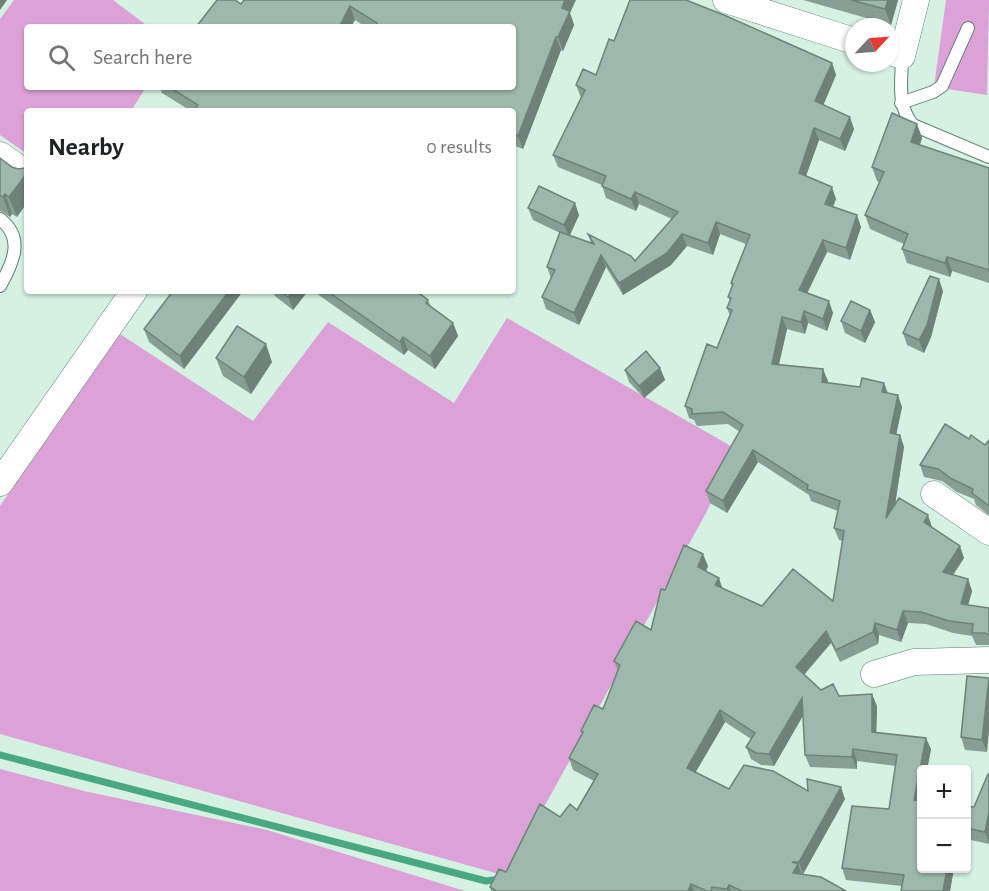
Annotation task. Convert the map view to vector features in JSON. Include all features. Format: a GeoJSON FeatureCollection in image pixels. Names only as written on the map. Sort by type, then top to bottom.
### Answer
{"type":"FeatureCollection","features":[{"type":"Feature","properties":{"kind":"street"},"geometry":{"type":"LineString","coordinates":[[726,0],[845,38]]}},
{"type":"Feature","properties":{"kind":"street"},"geometry":{"type":"LineString","coordinates":[[899,46],[916,0]]}},
{"type":"Feature","properties":{"kind":"street"},"geometry":{"type":"LineString","coordinates":[[0,155],[24,172]]}},
{"type":"Feature","properties":{"kind":"street"},"geometry":{"type":"LineString","coordinates":[[0,483],[132,294]]}},
{"type":"Feature","properties":{"kind":"street"},"geometry":{"type":"LineString","coordinates":[[933,494],[989,532]]}},
{"type":"Feature","properties":{"kind":"street"},"geometry":{"type":"LineString","coordinates":[[874,674],[914,662],[989,660]]}},
{"type":"Feature","properties":{"kind":"lane"},"geometry":{"type":"LineString","coordinates":[[901,103],[933,92],[942,86],[968,28]]}},
{"type":"Feature","properties":{"kind":"lane"},"geometry":{"type":"LineString","coordinates":[[898,72],[901,103],[906,116],[914,124],[989,157]]}},
{"type":"Feature","properties":{"kind":"lane"},"geometry":{"type":"LineString","coordinates":[[0,219],[8,225],[15,242],[12,263],[0,286]]}},
{"type":"Feature","properties":{"kind":"shaded area"},"geometry":{"type":"Polygon","coordinates":[[[14,0],[113,0],[145,24],[24,24],[24,90],[144,90],[133,108],[24,108],[24,152],[0,135],[0,19],[14,0]]]}},
{"type":"Feature","properties":{"kind":"shaded area"},"geometry":{"type":"Polygon","coordinates":[[[946,0],[989,0],[987,95],[934,87],[946,0]]]}},
{"type":"Feature","properties":{"kind":"shaded area"},"geometry":{"type":"Polygon","coordinates":[[[507,318],[736,449],[706,513],[506,876],[0,734],[0,506],[120,334],[253,421],[328,322],[454,403],[507,318]]]}},
{"type":"Feature","properties":{"kind":"shaded area"},"geometry":{"type":"Polygon","coordinates":[[[0,769],[84,791],[267,830],[465,891],[0,891],[0,769]]]}},
{"type":"Feature","properties":{"kind":"building"},"geometry":{"type":"Polygon","coordinates":[[[217,0],[235,0],[241,4],[244,0],[565,0],[562,8],[570,11],[556,37],[518,136],[516,135],[516,108],[196,108],[198,105],[174,90],[516,90],[516,24],[377,24],[350,6],[341,24],[198,24],[217,0]]]}},
{"type":"Feature","properties":{"kind":"building"},"geometry":{"type":"Polygon","coordinates":[[[630,0],[686,0],[832,63],[815,101],[850,117],[840,139],[814,128],[799,173],[832,187],[825,204],[857,215],[846,248],[823,240],[799,290],[829,301],[823,319],[804,311],[801,322],[782,317],[772,364],[823,369],[822,382],[860,387],[862,378],[884,383],[882,392],[898,395],[890,433],[900,435],[886,518],[899,498],[928,515],[924,522],[960,546],[943,572],[968,579],[961,604],[989,608],[989,635],[972,633],[973,624],[949,621],[921,612],[903,611],[897,630],[875,623],[873,632],[836,650],[826,631],[796,667],[821,690],[833,684],[839,696],[872,694],[872,732],[926,738],[921,765],[917,765],[914,800],[917,800],[917,873],[946,873],[943,891],[901,891],[904,875],[842,868],[852,806],[889,809],[897,755],[853,749],[852,757],[805,755],[802,698],[769,754],[756,753],[746,747],[755,733],[720,710],[687,768],[729,789],[744,765],[773,771],[808,791],[807,779],[841,787],[799,862],[792,862],[798,864],[793,873],[821,877],[846,891],[742,891],[729,885],[727,889],[712,887],[711,891],[707,891],[691,884],[688,891],[495,891],[490,887],[499,869],[506,872],[540,804],[560,817],[570,804],[577,810],[598,774],[569,758],[594,705],[603,709],[620,665],[614,661],[636,621],[651,630],[661,589],[665,590],[684,545],[703,554],[698,567],[719,578],[715,585],[762,606],[793,569],[833,601],[844,531],[834,528],[840,501],[807,489],[808,485],[753,450],[723,501],[706,491],[743,425],[723,412],[692,414],[692,409],[685,406],[707,344],[717,348],[732,310],[727,308],[731,298],[728,297],[733,284],[731,283],[750,235],[716,222],[708,243],[682,234],[667,253],[619,283],[601,255],[574,313],[542,297],[555,270],[547,267],[560,232],[594,244],[588,234],[631,256],[635,261],[678,212],[635,192],[631,199],[602,186],[606,176],[553,155],[585,90],[576,85],[583,69],[596,75],[609,39],[614,41],[630,0]]]}},
{"type":"Feature","properties":{"kind":"building"},"geometry":{"type":"Polygon","coordinates":[[[851,0],[888,0],[885,9],[851,0]]]}},
{"type":"Feature","properties":{"kind":"building"},"geometry":{"type":"Polygon","coordinates":[[[892,113],[917,124],[911,142],[989,168],[989,270],[947,257],[945,263],[902,249],[908,234],[865,215],[884,172],[872,167],[892,113]]]}},
{"type":"Feature","properties":{"kind":"building"},"geometry":{"type":"Polygon","coordinates":[[[0,158],[12,167],[24,168],[24,177],[9,197],[5,194],[3,197],[0,195],[0,158]]]}},
{"type":"Feature","properties":{"kind":"building"},"geometry":{"type":"Polygon","coordinates":[[[539,186],[575,203],[564,225],[528,208],[539,186]]]}},
{"type":"Feature","properties":{"kind":"building"},"geometry":{"type":"Polygon","coordinates":[[[930,276],[939,279],[927,325],[919,340],[903,333],[930,276]]]}},
{"type":"Feature","properties":{"kind":"building"},"geometry":{"type":"Polygon","coordinates":[[[171,294],[227,294],[180,356],[144,329],[171,294]]]}},
{"type":"Feature","properties":{"kind":"building"},"geometry":{"type":"Polygon","coordinates":[[[331,294],[420,294],[428,300],[426,303],[453,323],[430,356],[403,337],[400,342],[331,294]]]}},
{"type":"Feature","properties":{"kind":"building"},"geometry":{"type":"Polygon","coordinates":[[[851,301],[870,310],[861,331],[841,321],[851,301]]]}},
{"type":"Feature","properties":{"kind":"building"},"geometry":{"type":"Polygon","coordinates":[[[237,326],[266,344],[244,377],[216,358],[237,326]]]}},
{"type":"Feature","properties":{"kind":"building"},"geometry":{"type":"Polygon","coordinates":[[[646,351],[660,368],[639,386],[625,370],[646,351]]]}},
{"type":"Feature","properties":{"kind":"building"},"geometry":{"type":"Polygon","coordinates":[[[945,424],[969,439],[971,435],[985,445],[989,440],[989,506],[972,493],[973,489],[938,469],[920,465],[945,424]]]}},
{"type":"Feature","properties":{"kind":"building"},"geometry":{"type":"Polygon","coordinates":[[[967,676],[989,678],[982,740],[961,737],[967,676]]]}},
{"type":"Feature","properties":{"kind":"building"},"geometry":{"type":"Polygon","coordinates":[[[989,774],[989,812],[985,832],[971,829],[971,807],[974,807],[989,774]]]}},
{"type":"Feature","properties":{"kind":"waterway"},"geometry":{"type":"LineString","coordinates":[[0,755],[486,881],[500,879]]}}]}
